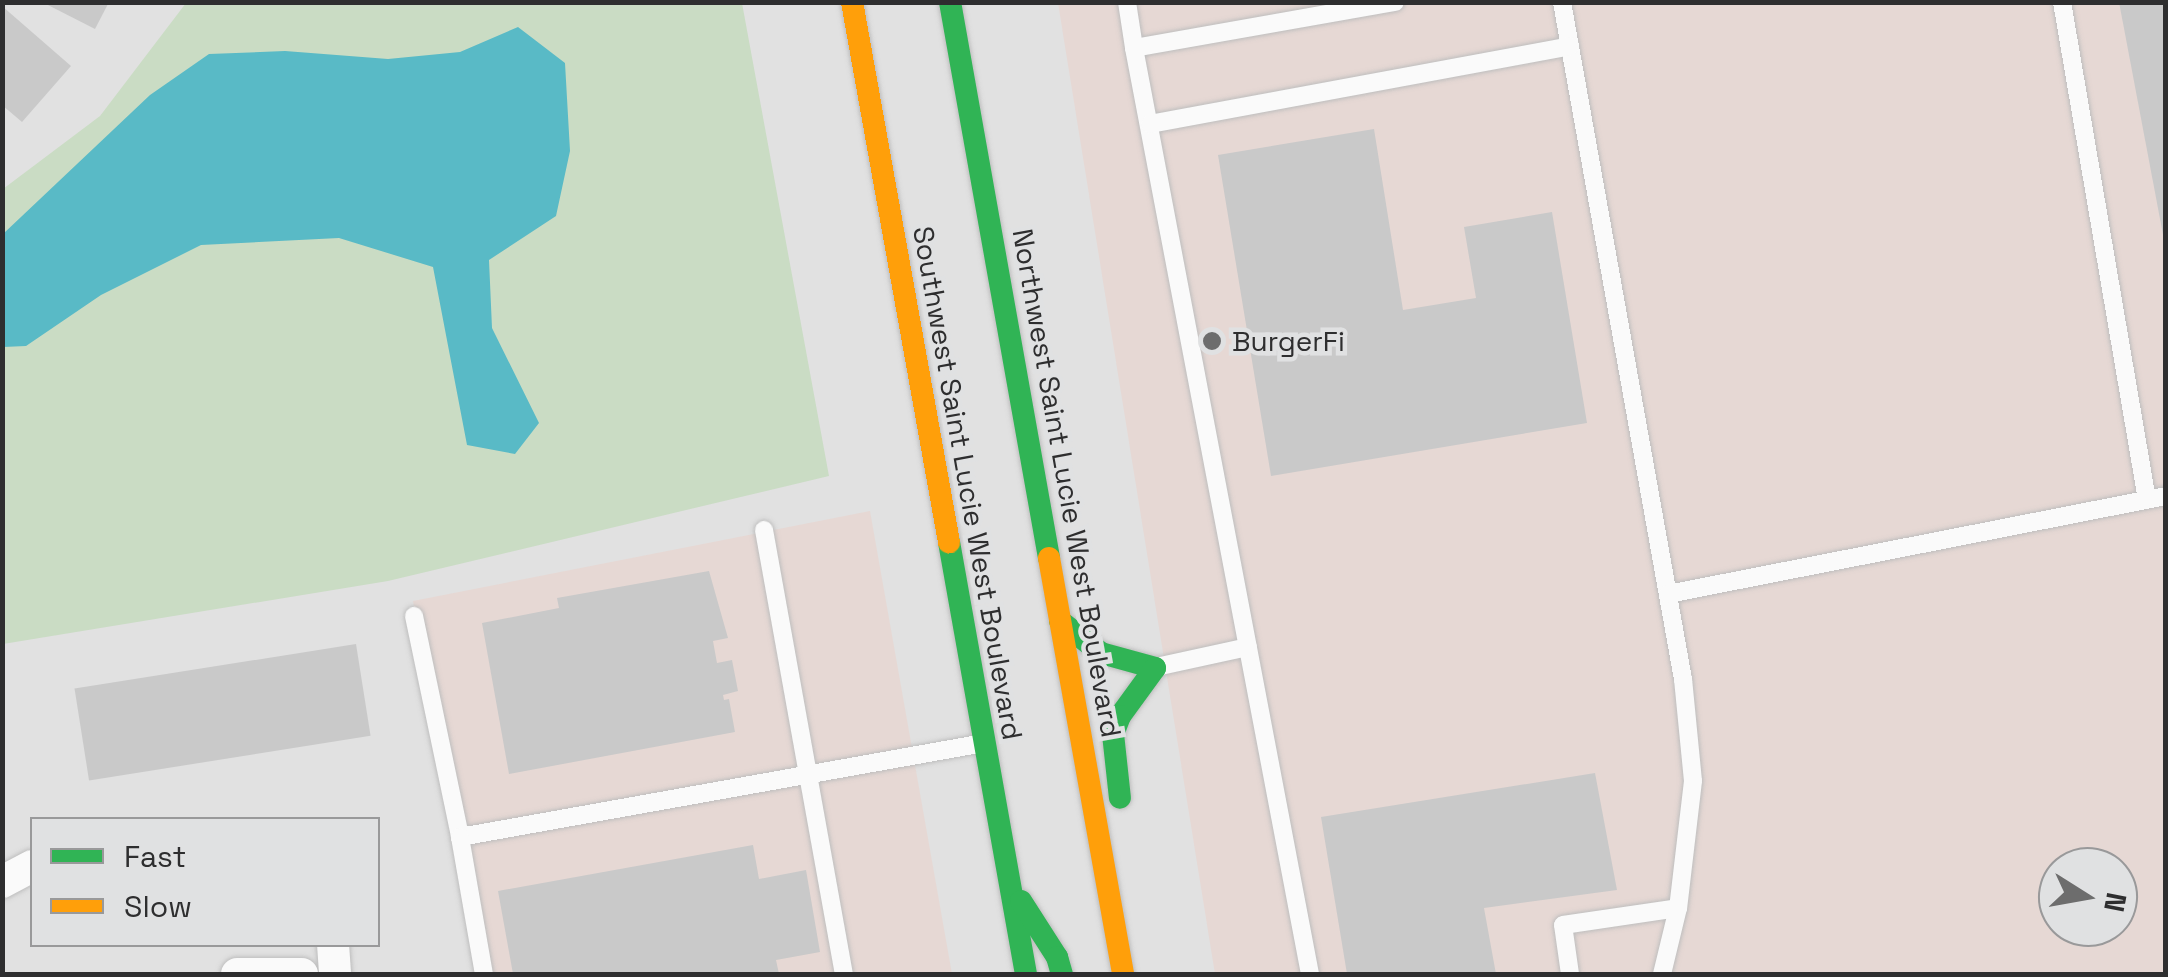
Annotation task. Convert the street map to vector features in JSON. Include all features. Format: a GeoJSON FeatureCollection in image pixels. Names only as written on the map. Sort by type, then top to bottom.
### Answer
{"type":"FeatureCollection","features":[{"type":"Feature","properties":{"kind":"main road","name":"Southwest Saint Lucie West Boulevard"},"geometry":{"type":"LineString","coordinates":[[852,2],[1026,974]]}},
{"type":"Feature","properties":{"kind":"main road","name":"Northwest Saint Lucie West Boulevard"},"geometry":{"type":"LineString","coordinates":[[950,2],[1123,974]]}},
{"type":"Feature","properties":{"kind":"main road"},"geometry":{"type":"LineString","coordinates":[[1060,621],[1101,653],[1155,668],[1120,716],[1113,734],[1122,815]]}},
{"type":"Feature","properties":{"kind":"main road"},"geometry":{"type":"LineString","coordinates":[[1010,886],[1057,957],[1062,974]]}},
{"type":"Feature","properties":{"kind":"street"},"geometry":{"type":"LineString","coordinates":[[2,882],[30,867]]}},
{"type":"Feature","properties":{"kind":"street"},"geometry":{"type":"LineString","coordinates":[[333,947],[335,974]]}},
{"type":"Feature","properties":{"kind":"street"},"geometry":{"type":"LineString","coordinates":[[237,974],[302,974]]}},
{"type":"Feature","properties":{"kind":"lane"},"geometry":{"type":"LineString","coordinates":[[1127,2],[1310,974]]}},
{"type":"Feature","properties":{"kind":"lane"},"geometry":{"type":"LineString","coordinates":[[1134,48],[1395,2]]}},
{"type":"Feature","properties":{"kind":"lane"},"geometry":{"type":"LineString","coordinates":[[1562,2],[1683,680],[1693,780],[1678,908],[1662,974]]}},
{"type":"Feature","properties":{"kind":"lane"},"geometry":{"type":"LineString","coordinates":[[1668,594],[2156,498],[2062,2]]}},
{"type":"Feature","properties":{"kind":"lane"},"geometry":{"type":"LineString","coordinates":[[1150,124],[1570,46]]}},
{"type":"Feature","properties":{"kind":"lane"},"geometry":{"type":"LineString","coordinates":[[764,530],[844,974]]}},
{"type":"Feature","properties":{"kind":"lane"},"geometry":{"type":"LineString","coordinates":[[414,616],[484,974]]}},
{"type":"Feature","properties":{"kind":"lane"},"geometry":{"type":"LineString","coordinates":[[1155,668],[1248,647]]}},
{"type":"Feature","properties":{"kind":"lane"},"geometry":{"type":"LineString","coordinates":[[460,838],[985,743]]}},
{"type":"Feature","properties":{"kind":"lane"},"geometry":{"type":"LineString","coordinates":[[1570,974],[1563,925],[1678,908]]}},
{"type":"Feature","properties":{"kind":"shaded area"},"geometry":{"type":"Polygon","coordinates":[[[1058,3],[2165,3],[2165,974],[1215,974],[1058,3]]]}},
{"type":"Feature","properties":{"kind":"shaded area"},"geometry":{"type":"Polygon","coordinates":[[[870,511],[952,974],[481,974],[413,601],[870,511]]]}},
{"type":"Feature","properties":{"kind":"green space"},"geometry":{"type":"Polygon","coordinates":[[[186,3],[742,3],[829,476],[388,581],[3,644],[3,189],[100,116],[186,3]]]}},
{"type":"Feature","properties":{"kind":"water"},"geometry":{"type":"Polygon","coordinates":[[[518,27],[565,63],[570,151],[556,216],[489,260],[492,328],[539,423],[515,454],[467,445],[433,267],[339,238],[201,245],[101,295],[26,346],[3,347],[3,234],[150,95],[209,54],[285,51],[388,59],[460,52],[518,27]]]}},
{"type":"Feature","properties":{"kind":"building"},"geometry":{"type":"Polygon","coordinates":[[[42,2],[109,2],[95,29],[42,2]]]}},
{"type":"Feature","properties":{"kind":"building"},"geometry":{"type":"Polygon","coordinates":[[[2119,2],[2166,2],[2166,240],[2164,240],[2119,2]]]}},
{"type":"Feature","properties":{"kind":"building"},"geometry":{"type":"Polygon","coordinates":[[[2,6],[71,66],[22,122],[2,105],[2,6]]]}},
{"type":"Feature","properties":{"kind":"building"},"geometry":{"type":"Polygon","coordinates":[[[1374,129],[1403,310],[1476,298],[1464,227],[1552,212],[1587,423],[1271,476],[1218,155],[1374,129]]]}},
{"type":"Feature","properties":{"kind":"building"},"geometry":{"type":"Polygon","coordinates":[[[709,571],[728,638],[713,641],[717,663],[732,660],[738,691],[723,695],[724,700],[729,699],[735,732],[509,774],[482,623],[559,608],[557,598],[709,571]]]}},
{"type":"Feature","properties":{"kind":"building"},"geometry":{"type":"Polygon","coordinates":[[[356,644],[371,736],[89,780],[75,689],[356,644]]]}},
{"type":"Feature","properties":{"kind":"building"},"geometry":{"type":"Polygon","coordinates":[[[1595,773],[1617,890],[1484,908],[1496,974],[1347,974],[1321,817],[1595,773]]]}},
{"type":"Feature","properties":{"kind":"building"},"geometry":{"type":"Polygon","coordinates":[[[753,845],[759,879],[806,870],[820,952],[776,960],[779,974],[513,974],[498,891],[753,845]]]}},
{"type":"Feature","properties":{"kind":"traffic: fast"},"geometry":{"type":"LineString","coordinates":[[950,2],[1049,558]]}},
{"type":"Feature","properties":{"kind":"traffic: fast"},"geometry":{"type":"LineString","coordinates":[[949,542],[1026,974]]}},
{"type":"Feature","properties":{"kind":"traffic: fast"},"geometry":{"type":"LineString","coordinates":[[1060,621],[1101,653],[1155,668],[1120,716],[1113,734],[1120,798]]}},
{"type":"Feature","properties":{"kind":"traffic: fast"},"geometry":{"type":"LineString","coordinates":[[1021,901],[1057,957],[1062,974]]}},
{"type":"Feature","properties":{"kind":"traffic: slow"},"geometry":{"type":"LineString","coordinates":[[852,2],[949,542]]}},
{"type":"Feature","properties":{"kind":"traffic: slow"},"geometry":{"type":"LineString","coordinates":[[1049,558],[1123,974]]}},
{"type":"Feature","properties":{"kind":"place","name":"BurgerFi"},"geometry":{"type":"Point","coordinates":[1212,341]}}]}
